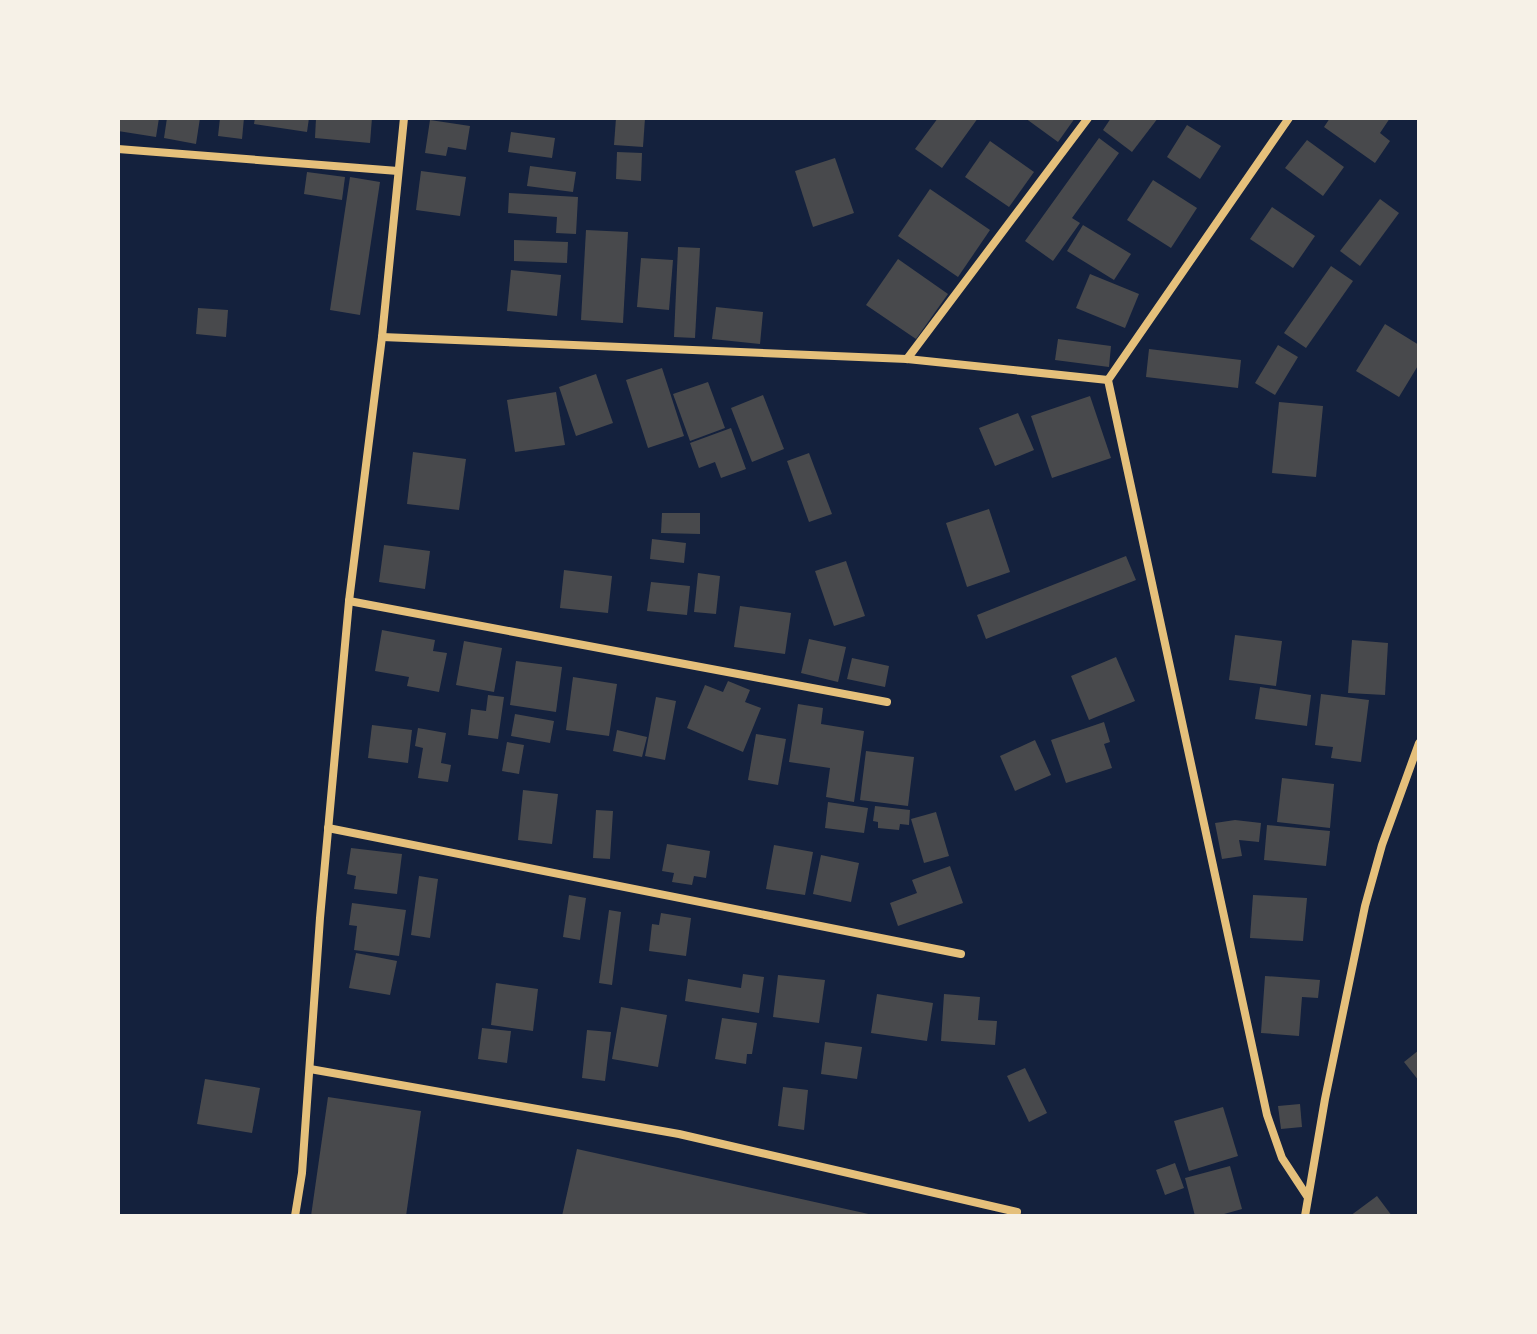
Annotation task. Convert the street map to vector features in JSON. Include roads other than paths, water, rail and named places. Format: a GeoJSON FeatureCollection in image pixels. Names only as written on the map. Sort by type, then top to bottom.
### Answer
{"type":"FeatureCollection","features":[{"type":"Feature","properties":{"kind":"street"},"geometry":{"type":"LineString","coordinates":[[295,1216],[302,1173],[349,601],[382,337],[404,118]]}},
{"type":"Feature","properties":{"kind":"street"},"geometry":{"type":"LineString","coordinates":[[907,359],[1088,118]]}},
{"type":"Feature","properties":{"kind":"street"},"geometry":{"type":"LineString","coordinates":[[1289,118],[1108,380],[1267,1115],[1282,1158],[1307,1196]]}},
{"type":"Feature","properties":{"kind":"street"},"geometry":{"type":"LineString","coordinates":[[118,149],[398,171]]}},
{"type":"Feature","properties":{"kind":"street"},"geometry":{"type":"LineString","coordinates":[[382,337],[907,359],[1108,380]]}},
{"type":"Feature","properties":{"kind":"street"},"geometry":{"type":"LineString","coordinates":[[349,601],[887,702]]}},
{"type":"Feature","properties":{"kind":"street"},"geometry":{"type":"LineString","coordinates":[[1305,1216],[1365,906],[1382,845],[1419,743]]}},
{"type":"Feature","properties":{"kind":"street"},"geometry":{"type":"LineString","coordinates":[[328,828],[961,954]]}},
{"type":"Feature","properties":{"kind":"street"},"geometry":{"type":"LineString","coordinates":[[310,1069],[679,1134],[1017,1212]]}}]}
